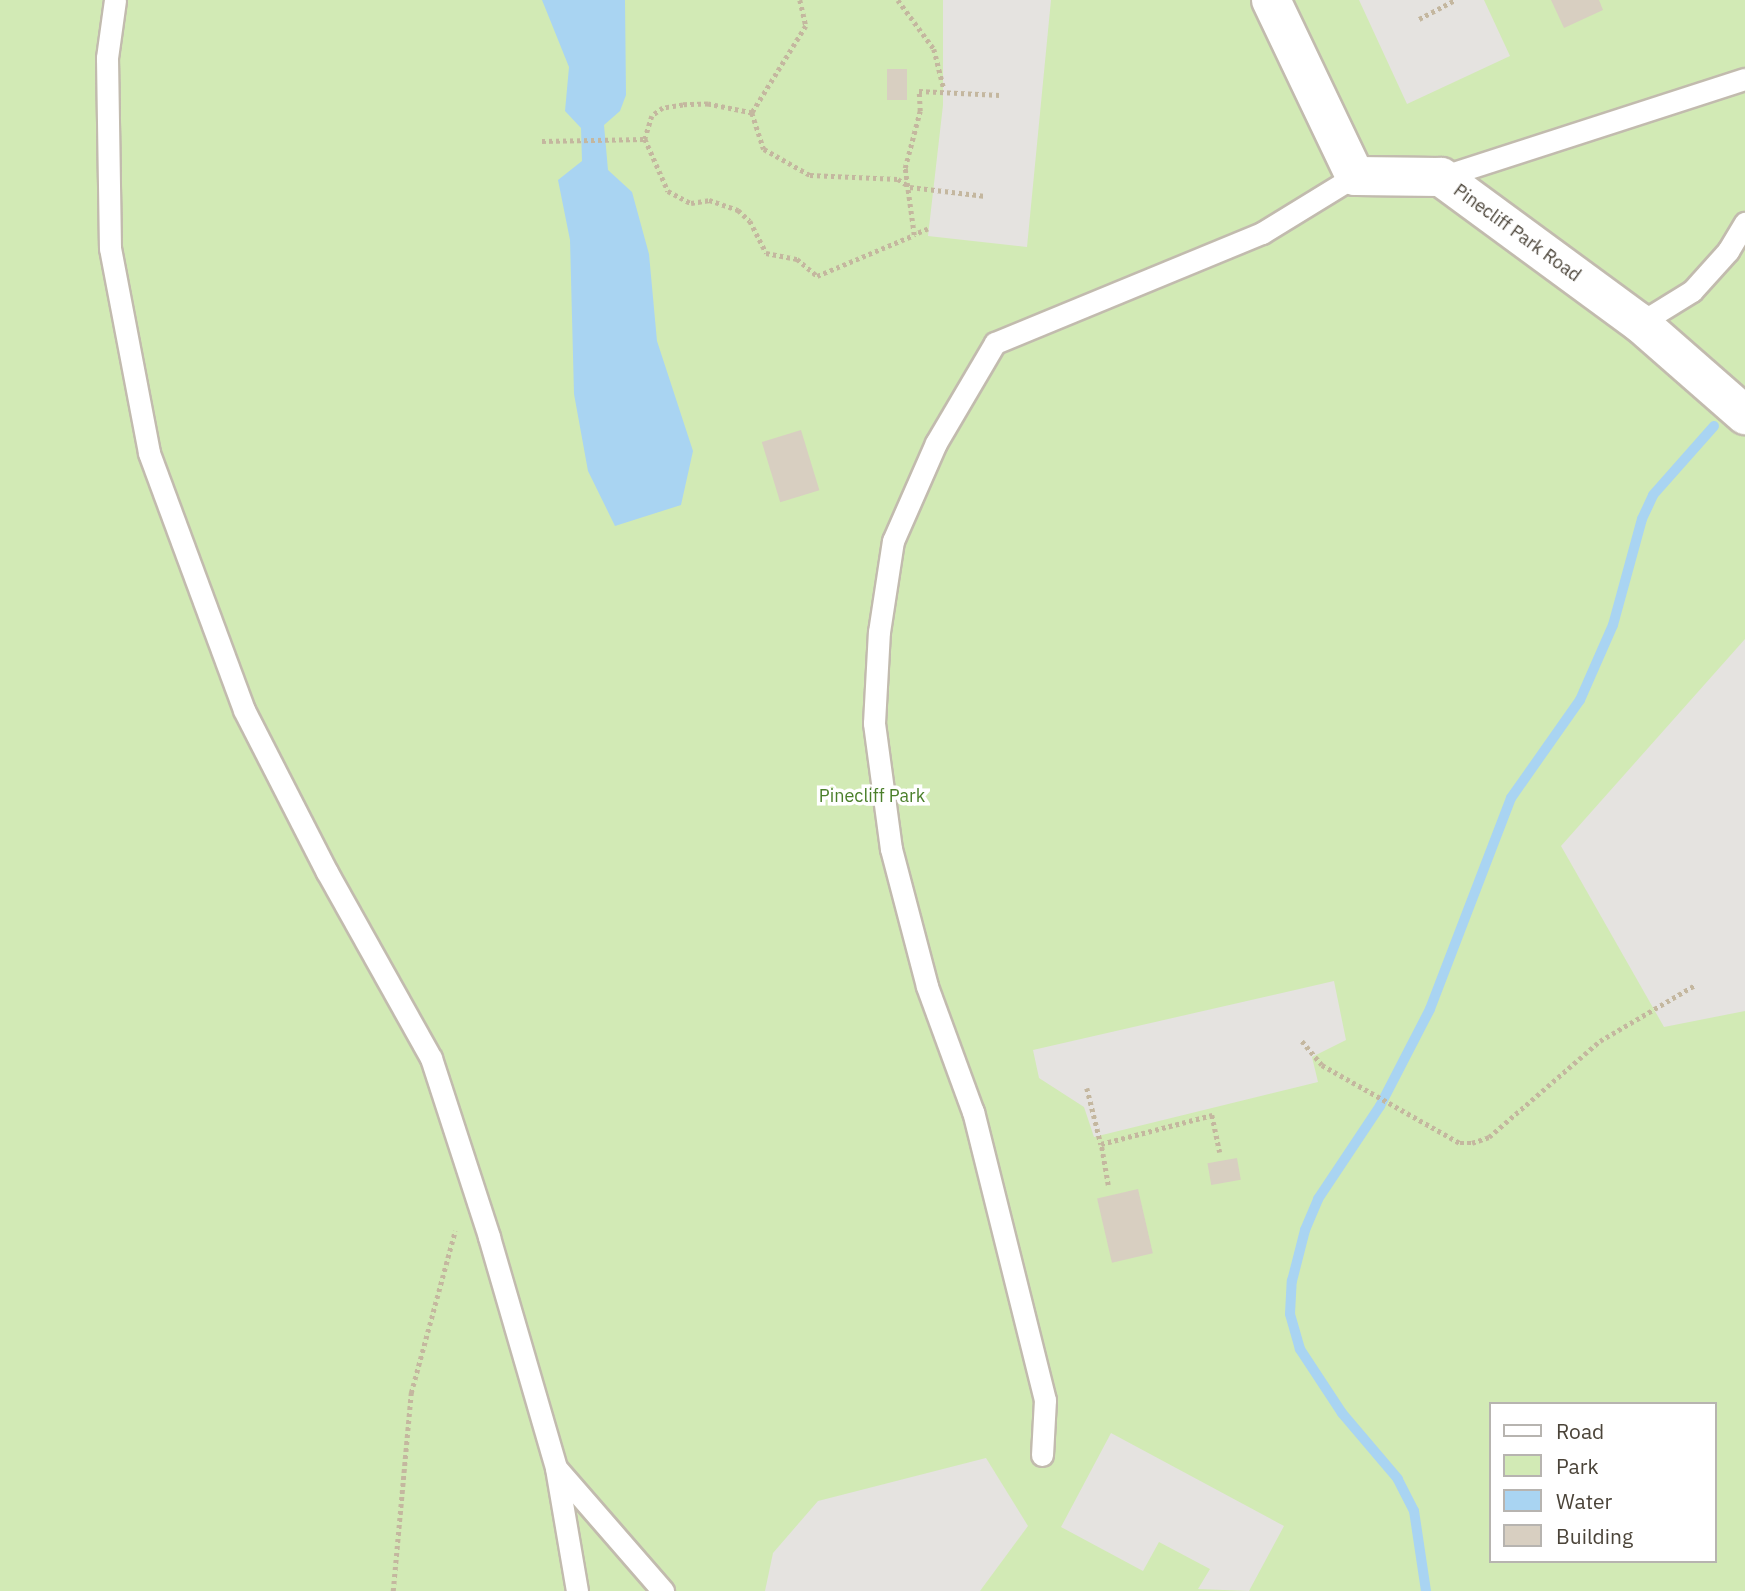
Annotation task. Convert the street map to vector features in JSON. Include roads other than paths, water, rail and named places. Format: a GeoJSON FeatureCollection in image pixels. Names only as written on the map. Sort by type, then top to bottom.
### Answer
{"type":"FeatureCollection","features":[{"type":"Feature","properties":{"kind":"street"},"geometry":{"type":"LineString","coordinates":[[1271,0],[1355,176]]}},
{"type":"Feature","properties":{"kind":"street","name":"Pinecliff Park Road"},"geometry":{"type":"LineString","coordinates":[[1355,176],[1441,177],[1640,323],[1745,415]]}},
{"type":"Feature","properties":{"kind":"lane"},"geometry":{"type":"LineString","coordinates":[[116,0],[107,58],[110,248],[149,453],[244,710],[327,872],[431,1058],[556,1468],[577,1591]]}},
{"type":"Feature","properties":{"kind":"lane"},"geometry":{"type":"LineString","coordinates":[[1441,177],[1745,79]]}},
{"type":"Feature","properties":{"kind":"lane"},"geometry":{"type":"LineString","coordinates":[[1042,1455],[1045,1400],[973,1112],[927,986],[891,849],[874,723],[879,632],[893,541],[936,443],[995,343],[1262,233],[1355,176]]}},
{"type":"Feature","properties":{"kind":"lane"},"geometry":{"type":"LineString","coordinates":[[1640,323],[1692,291],[1728,251],[1745,223]]}},
{"type":"Feature","properties":{"kind":"lane"},"geometry":{"type":"LineString","coordinates":[[556,1468],[663,1591]]}},
{"type":"Feature","properties":{"kind":"water"},"geometry":{"type":"Polygon","coordinates":[[[542,0],[625,0],[626,95],[620,111],[604,125],[608,170],[632,192],[649,254],[657,341],[693,451],[681,505],[615,526],[588,471],[574,394],[570,240],[558,180],[582,161],[581,128],[565,111],[569,67],[542,0]]]}},
{"type":"Feature","properties":{"kind":"waterway"},"geometry":{"type":"LineString","coordinates":[[1426,1591],[1414,1511],[1398,1479],[1342,1413],[1300,1349],[1290,1314],[1292,1281],[1305,1230],[1318,1199],[1380,1106],[1430,1009],[1511,798],[1580,700],[1613,625],[1642,519],[1653,495],[1714,426]]}},
{"type":"Feature","properties":{"kind":"park label","name":"Pinecliff Park"},"geometry":{"type":"Point","coordinates":[872,796]}}]}
